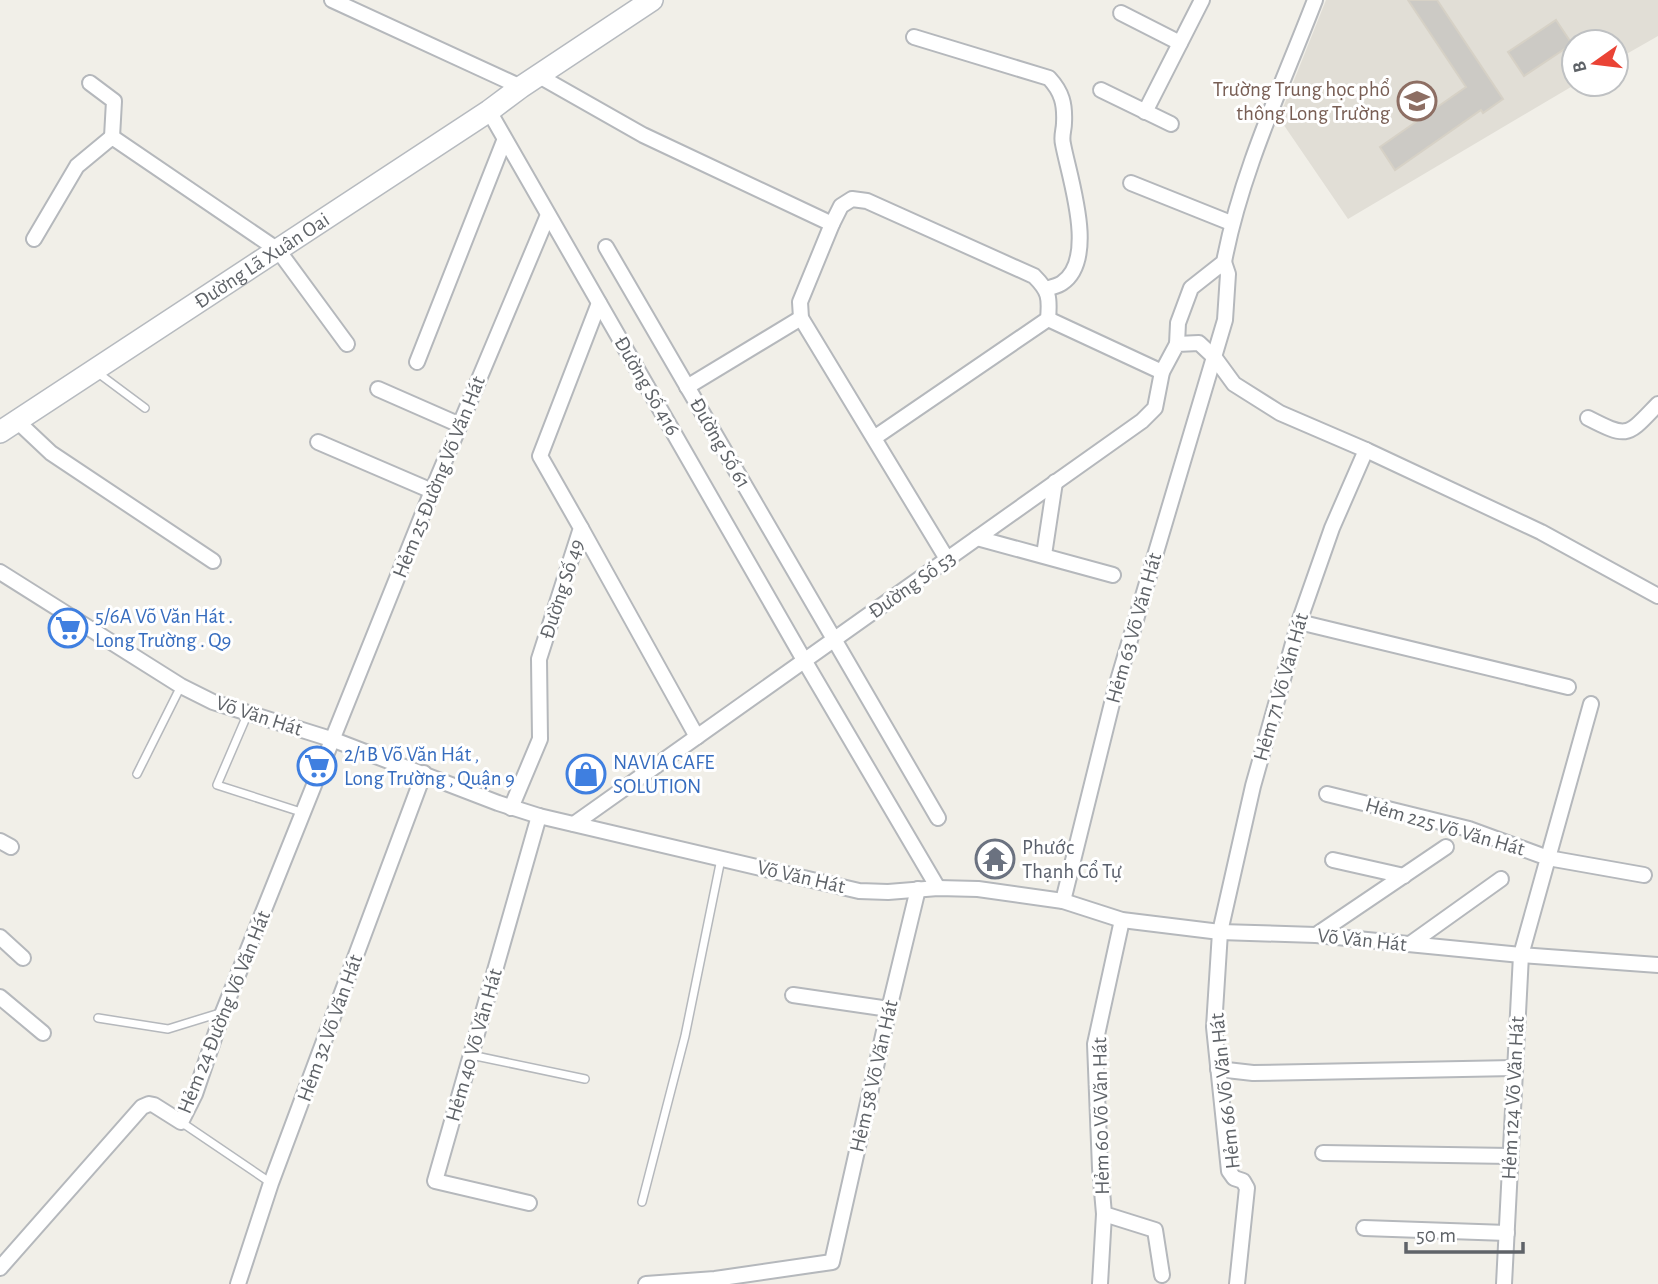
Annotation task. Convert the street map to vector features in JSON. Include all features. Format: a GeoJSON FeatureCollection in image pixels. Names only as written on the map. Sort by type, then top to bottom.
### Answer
{"type":"FeatureCollection","features":[{"type":"Feature","properties":{"kind":"main road","name":"Đường Lã Xuân Oai"},"geometry":{"type":"LineString","coordinates":[[8,426],[489,111],[652,0]]}},
{"type":"Feature","properties":{"kind":"street"},"geometry":{"type":"LineString","coordinates":[[332,0],[521,87]]}},
{"type":"Feature","properties":{"kind":"street"},"geometry":{"type":"LineString","coordinates":[[1145,112],[1202,0]]}},
{"type":"Feature","properties":{"kind":"street","name":"Hẻm 63 Võ Văn Hát"},"geometry":{"type":"LineString","coordinates":[[1063,901],[1116,687],[1225,320],[1228,274],[1224,262],[1231,223],[1315,0]]}},
{"type":"Feature","properties":{"kind":"street"},"geometry":{"type":"LineString","coordinates":[[1121,13],[1180,43]]}},
{"type":"Feature","properties":{"kind":"street"},"geometry":{"type":"LineString","coordinates":[[914,37],[1049,79],[1061,92],[1064,121],[1062,139],[1075,194],[1080,248],[1073,270],[1062,284],[1047,289]]}},
{"type":"Feature","properties":{"kind":"street"},"geometry":{"type":"LineString","coordinates":[[539,76],[643,135],[832,224]]}},
{"type":"Feature","properties":{"kind":"street"},"geometry":{"type":"LineString","coordinates":[[34,239],[77,166],[112,137],[114,101],[90,83]]}},
{"type":"Feature","properties":{"kind":"street"},"geometry":{"type":"LineString","coordinates":[[1101,90],[1171,124]]}},
{"type":"Feature","properties":{"kind":"street","name":"Đường Số 416"},"geometry":{"type":"LineString","coordinates":[[489,111],[938,888]]}},
{"type":"Feature","properties":{"kind":"street"},"geometry":{"type":"LineString","coordinates":[[112,137],[278,250],[347,344]]}},
{"type":"Feature","properties":{"kind":"street"},"geometry":{"type":"LineString","coordinates":[[418,362],[505,141]]}},
{"type":"Feature","properties":{"kind":"street"},"geometry":{"type":"LineString","coordinates":[[1131,183],[1231,223]]}},
{"type":"Feature","properties":{"kind":"street"},"geometry":{"type":"LineString","coordinates":[[947,559],[801,317],[800,302],[832,224],[841,206],[852,199],[867,201],[1034,276],[1047,289],[1048,319]]}},
{"type":"Feature","properties":{"kind":"street","name":"Hẻm 25 Đường Võ Văn Hát"},"geometry":{"type":"LineString","coordinates":[[334,740],[432,491],[548,215]]}},
{"type":"Feature","properties":{"kind":"street","name":"Đường Số 61"},"geometry":{"type":"LineString","coordinates":[[606,247],[938,818]]}},
{"type":"Feature","properties":{"kind":"street","name":"Đường Số 53"},"geometry":{"type":"LineString","coordinates":[[574,824],[1142,421],[1155,408],[1162,372],[1177,344],[1178,323],[1191,288],[1224,262]]}},
{"type":"Feature","properties":{"kind":"street","name":"Đường Số 49"},"geometry":{"type":"LineString","coordinates":[[511,808],[540,739],[539,659],[581,527],[540,456],[599,303]]}},
{"type":"Feature","properties":{"kind":"street"},"geometry":{"type":"LineString","coordinates":[[687,387],[801,317]]}},
{"type":"Feature","properties":{"kind":"street"},"geometry":{"type":"LineString","coordinates":[[1048,319],[1162,372]]}},
{"type":"Feature","properties":{"kind":"street"},"geometry":{"type":"LineString","coordinates":[[874,438],[1048,319]]}},
{"type":"Feature","properties":{"kind":"street"},"geometry":{"type":"LineString","coordinates":[[1177,344],[1199,343],[1215,358],[1234,384],[1280,413],[1541,532],[1658,596]]}},
{"type":"Feature","properties":{"kind":"street"},"geometry":{"type":"LineString","coordinates":[[378,389],[460,425]]}},
{"type":"Feature","properties":{"kind":"street"},"geometry":{"type":"LineString","coordinates":[[1588,418],[1613,431],[1626,433],[1634,429],[1658,404]]}},
{"type":"Feature","properties":{"kind":"street"},"geometry":{"type":"LineString","coordinates":[[8,426],[214,561]]}},
{"type":"Feature","properties":{"kind":"street"},"geometry":{"type":"LineString","coordinates":[[318,442],[432,491]]}},
{"type":"Feature","properties":{"kind":"street","name":"Hẻm 71 Võ Văn Hát"},"geometry":{"type":"LineString","coordinates":[[1220,932],[1253,786],[1299,622],[1332,528],[1366,450]]}},
{"type":"Feature","properties":{"kind":"street"},"geometry":{"type":"LineString","coordinates":[[1044,555],[1055,482]]}},
{"type":"Feature","properties":{"kind":"street"},"geometry":{"type":"LineString","coordinates":[[581,527],[697,737]]}},
{"type":"Feature","properties":{"kind":"street"},"geometry":{"type":"LineString","coordinates":[[977,538],[1113,575]]}},
{"type":"Feature","properties":{"kind":"street","name":"Võ Văn Hát"},"geometry":{"type":"LineString","coordinates":[[0,572],[181,686],[214,702],[334,740],[511,808],[539,816],[859,891],[978,889],[1063,901],[1122,920],[1220,932],[1316,935],[1658,965]]}},
{"type":"Feature","properties":{"kind":"street"},"geometry":{"type":"LineString","coordinates":[[1299,622],[1568,687]]}},
{"type":"Feature","properties":{"kind":"street"},"geometry":{"type":"LineString","coordinates":[[1591,704],[1548,858],[1644,875]]}},
{"type":"Feature","properties":{"kind":"street","name":"Hẻm 24 Đường Võ Văn Hát"},"geometry":{"type":"LineString","coordinates":[[0,1268],[142,1107],[154,1105],[181,1122],[195,1094],[223,1012],[334,740]]}},
{"type":"Feature","properties":{"kind":"street","name":"Hẻm 32 Võ Văn Hát"},"geometry":{"type":"LineString","coordinates":[[238,1284],[271,1183],[424,774]]}},
{"type":"Feature","properties":{"kind":"street","name":"Hẻm 225 Võ Văn Hát"},"geometry":{"type":"LineString","coordinates":[[1327,794],[1469,830],[1548,858],[1521,955]]}},
{"type":"Feature","properties":{"kind":"street","name":"Hẻm 40 Võ Văn Hát"},"geometry":{"type":"LineString","coordinates":[[528,1203],[435,1181],[539,816]]}},
{"type":"Feature","properties":{"kind":"street"},"geometry":{"type":"LineString","coordinates":[[1316,935],[1446,847]]}},
{"type":"Feature","properties":{"kind":"street"},"geometry":{"type":"LineString","coordinates":[[1333,860],[1404,877]]}},
{"type":"Feature","properties":{"kind":"street"},"geometry":{"type":"LineString","coordinates":[[1410,944],[1501,879]]}},
{"type":"Feature","properties":{"kind":"street","name":"Hẻm 58 Võ Văn Hát"},"geometry":{"type":"LineString","coordinates":[[792,1268],[832,1262],[888,1009],[919,890]]}},
{"type":"Feature","properties":{"kind":"street","name":"Hẻm 60 Võ Văn Hát"},"geometry":{"type":"LineString","coordinates":[[1122,920],[1095,1044],[1104,1214],[1155,1230],[1162,1275]]}},
{"type":"Feature","properties":{"kind":"street","name":"Hẻm 66 Võ Văn Hát"},"geometry":{"type":"LineString","coordinates":[[1220,932],[1214,1027],[1218,1069],[1230,1171],[1232,1176],[1243,1181],[1247,1188],[1237,1284]]}},
{"type":"Feature","properties":{"kind":"street"},"geometry":{"type":"LineString","coordinates":[[0,937],[23,958]]}},
{"type":"Feature","properties":{"kind":"street","name":"Hẻm 124 Võ Văn Hát"},"geometry":{"type":"LineString","coordinates":[[1504,1284],[1521,955]]}},
{"type":"Feature","properties":{"kind":"street"},"geometry":{"type":"LineString","coordinates":[[793,995],[888,1009]]}},
{"type":"Feature","properties":{"kind":"street"},"geometry":{"type":"LineString","coordinates":[[0,997],[43,1033]]}},
{"type":"Feature","properties":{"kind":"street"},"geometry":{"type":"LineString","coordinates":[[1218,1069],[1253,1073],[1514,1068]]}},
{"type":"Feature","properties":{"kind":"street"},"geometry":{"type":"LineString","coordinates":[[1324,1153],[1510,1156]]}},
{"type":"Feature","properties":{"kind":"street"},"geometry":{"type":"LineString","coordinates":[[1100,1284],[1104,1214]]}},
{"type":"Feature","properties":{"kind":"street"},"geometry":{"type":"LineString","coordinates":[[1364,1228],[1507,1233]]}},
{"type":"Feature","properties":{"kind":"street"},"geometry":{"type":"LineString","coordinates":[[646,1284],[716,1281],[792,1268],[794,1284]]}},
{"type":"Feature","properties":{"kind":"lane"},"geometry":{"type":"LineString","coordinates":[[92,369],[145,408]]}},
{"type":"Feature","properties":{"kind":"lane"},"geometry":{"type":"LineString","coordinates":[[137,774],[181,686]]}},
{"type":"Feature","properties":{"kind":"lane"},"geometry":{"type":"LineString","coordinates":[[247,713],[217,785],[304,813]]}},
{"type":"Feature","properties":{"kind":"lane"},"geometry":{"type":"LineString","coordinates":[[642,1202],[685,1036],[721,859]]}},
{"type":"Feature","properties":{"kind":"lane"},"geometry":{"type":"LineString","coordinates":[[98,1018],[168,1028],[223,1012]]}},
{"type":"Feature","properties":{"kind":"lane"},"geometry":{"type":"LineString","coordinates":[[471,1055],[585,1079]]}},
{"type":"Feature","properties":{"kind":"lane"},"geometry":{"type":"LineString","coordinates":[[181,1122],[271,1183]]}},
{"type":"Feature","properties":{"kind":"shaded area","name":"Trường Trung học phổ thông Long Trường"},"geometry":{"type":"Polygon","coordinates":[[[1326,0],[1658,0],[1658,36],[1630,52],[1630,28],[1560,28],[1560,93],[1348,219],[1279,118],[1326,0]]]}},
{"type":"Feature","properties":{"kind":"building"},"geometry":{"type":"Polygon","coordinates":[[[1408,0],[1437,0],[1503,99],[1483,113],[1481,110],[1395,170],[1380,147],[1466,87],[1408,0]]]}},
{"type":"Feature","properties":{"kind":"building"},"geometry":{"type":"Polygon","coordinates":[[[1556,20],[1561,28],[1560,52],[1524,76],[1508,52],[1556,20]]]}},
{"type":"Feature","properties":{"kind":"place","name":"Trường Trung học phổ thông Long Trường"},"geometry":{"type":"Point","coordinates":[1417,101]}},
{"type":"Feature","properties":{"kind":"place","name":"5/6A Võ Văn Hát . Long Trường . Q9"},"geometry":{"type":"Point","coordinates":[68,628]}},
{"type":"Feature","properties":{"kind":"place","name":"2/1B Võ Văn Hát , Long Trường , Quận 9"},"geometry":{"type":"Point","coordinates":[317,766]}},
{"type":"Feature","properties":{"kind":"place","name":"NAVIA CAFE SOLUTION"},"geometry":{"type":"Point","coordinates":[586,774]}},
{"type":"Feature","properties":{"kind":"place","name":"Phước Thạnh Cổ Tự"},"geometry":{"type":"Point","coordinates":[995,859]}}]}
